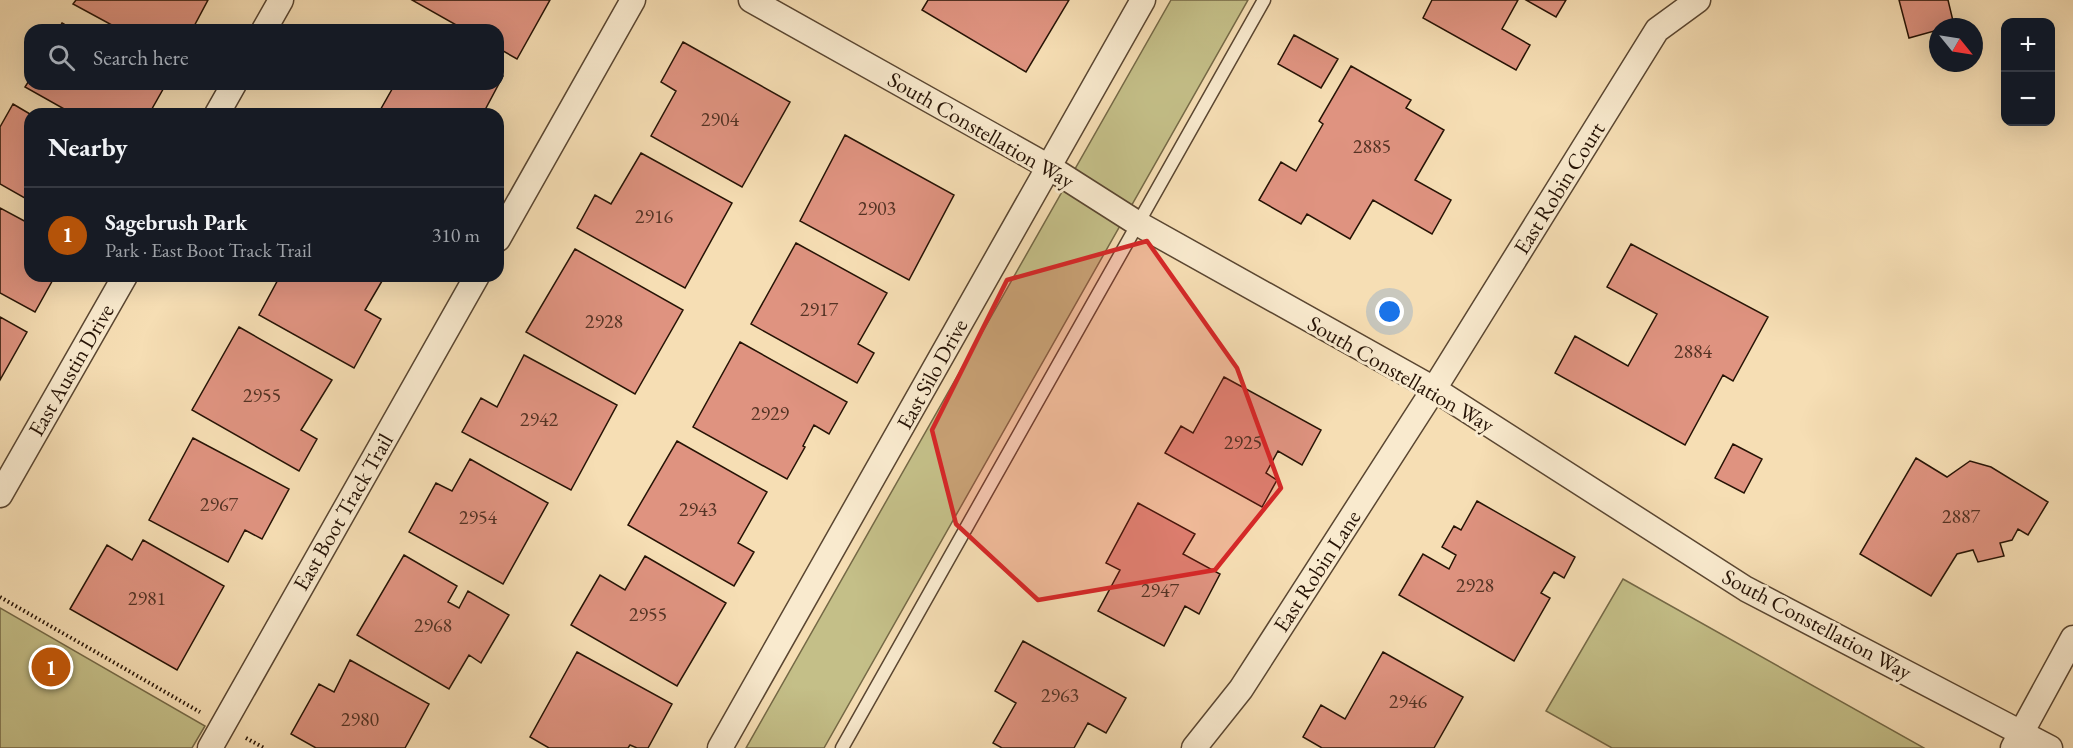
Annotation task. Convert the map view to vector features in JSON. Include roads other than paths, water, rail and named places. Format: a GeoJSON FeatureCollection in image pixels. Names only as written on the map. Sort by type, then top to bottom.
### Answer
{"type":"FeatureCollection","features":[{"type":"Feature","properties":{"kind":"street"},"geometry":{"type":"LineString","coordinates":[[267,24],[281,0]]}},
{"type":"Feature","properties":{"kind":"street"},"geometry":{"type":"LineString","coordinates":[[504,228],[633,0]]}},
{"type":"Feature","properties":{"kind":"street","name":"South Constellation Way"},"geometry":{"type":"LineString","coordinates":[[752,0],[1049,167],[1137,223],[1434,389],[1746,589],[2018,740],[2050,748]]}},
{"type":"Feature","properties":{"kind":"street","name":"East Silo Drive"},"geometry":{"type":"LineString","coordinates":[[720,748],[1143,0]]}},
{"type":"Feature","properties":{"kind":"street","name":"East Robin Court"},"geometry":{"type":"LineString","coordinates":[[1434,389],[1657,30],[1698,0]]}},
{"type":"Feature","properties":{"kind":"street"},"geometry":{"type":"LineString","coordinates":[[220,108],[231,90]]}},
{"type":"Feature","properties":{"kind":"street","name":"East Austin Drive"},"geometry":{"type":"LineString","coordinates":[[0,495],[122,282]]}},
{"type":"Feature","properties":{"kind":"street","name":"East Boot Track Trail"},"geometry":{"type":"LineString","coordinates":[[210,748],[474,282]]}},
{"type":"Feature","properties":{"kind":"street","name":"East Robin Lane"},"geometry":{"type":"LineString","coordinates":[[1194,748],[1241,689],[1434,389]]}},
{"type":"Feature","properties":{"kind":"street"},"geometry":{"type":"LineString","coordinates":[[2018,740],[2073,638]]}},
{"type":"Feature","properties":{"kind":"lane"},"geometry":{"type":"LineString","coordinates":[[842,748],[1263,0]]}},
{"type":"Feature","properties":{"kind":"place","name":"Sagebrush Park"},"geometry":{"type":"Point","coordinates":[51,667]}}]}
